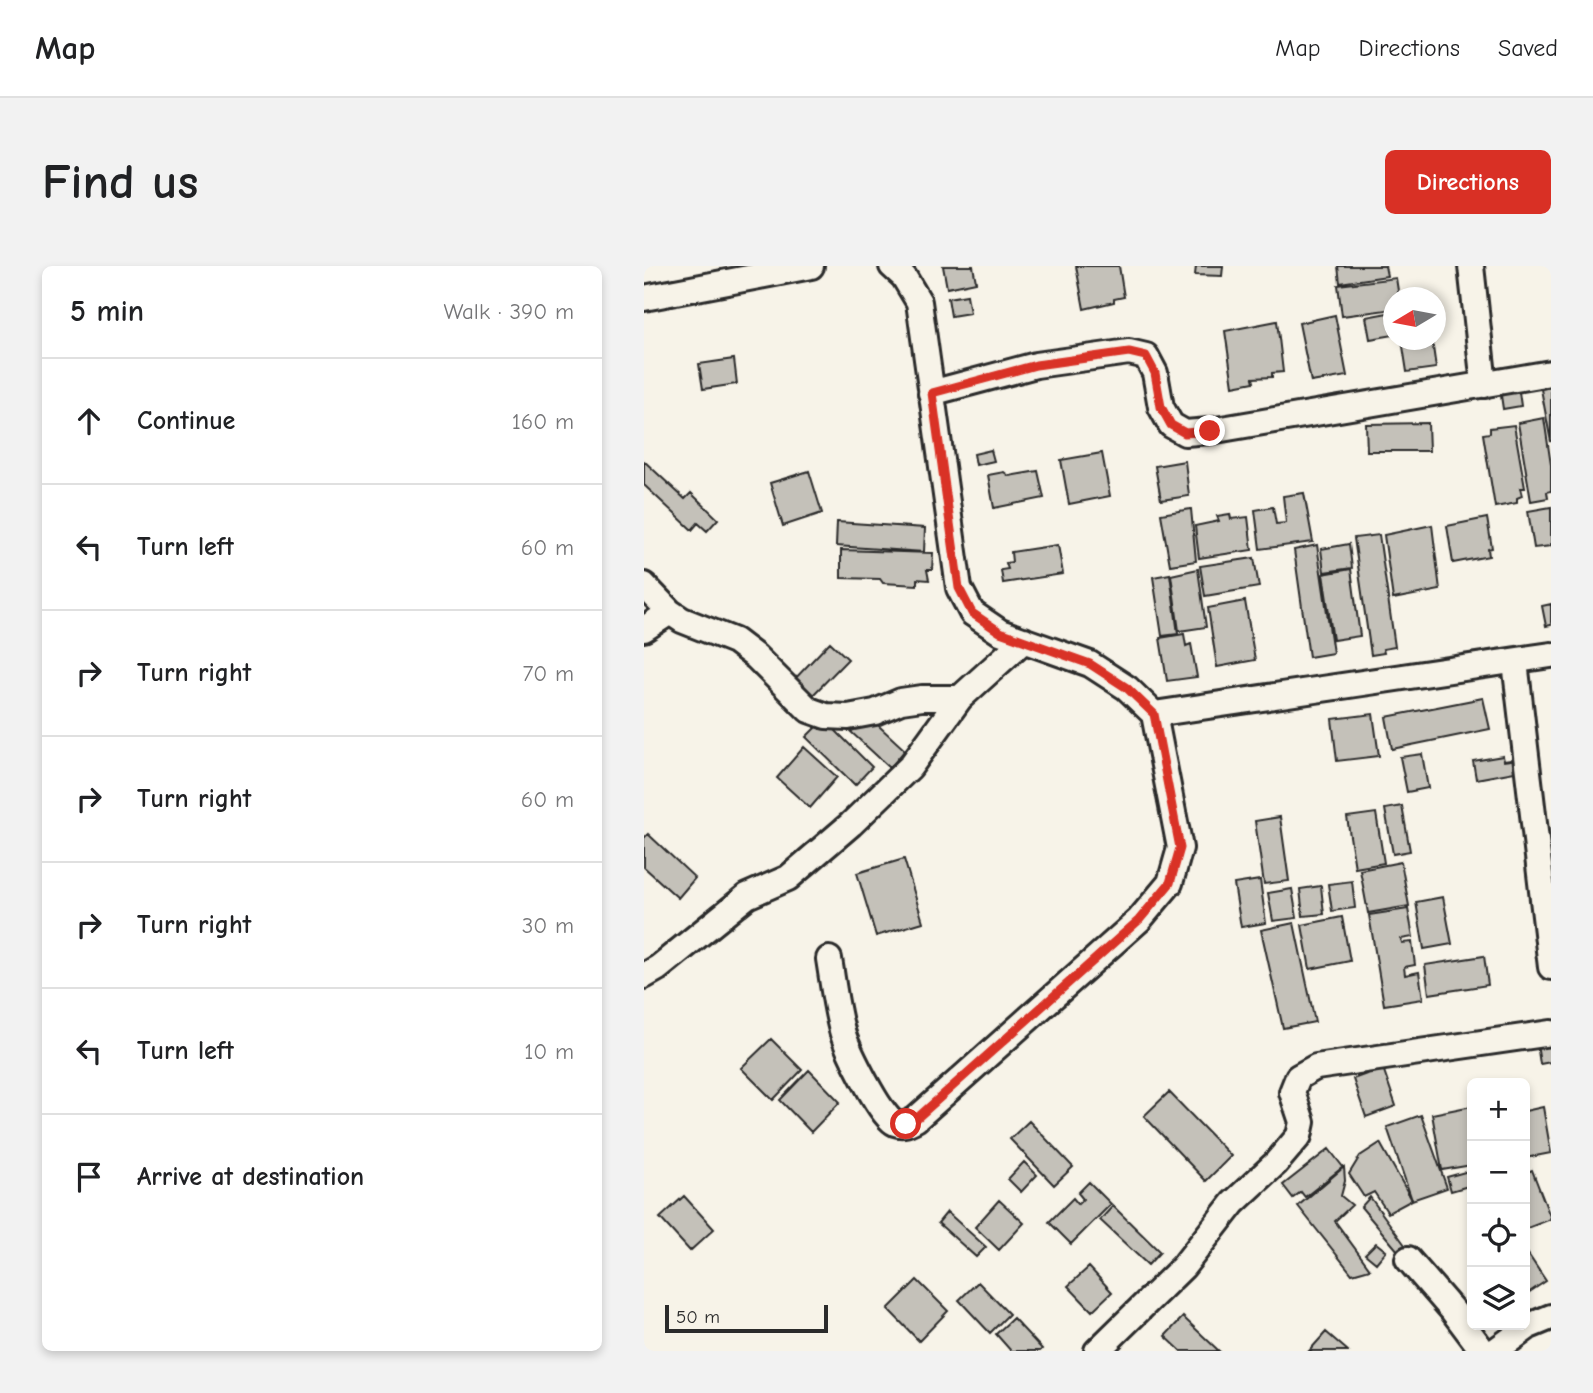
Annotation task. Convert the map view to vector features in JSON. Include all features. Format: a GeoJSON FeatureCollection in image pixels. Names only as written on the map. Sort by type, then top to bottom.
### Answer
{"type":"FeatureCollection","features":[{"type":"Feature","properties":{"kind":"street"},"geometry":{"type":"LineString","coordinates":[[644,298],[811,266]]}},
{"type":"Feature","properties":{"kind":"street"},"geometry":{"type":"LineString","coordinates":[[829,959],[843,1034],[856,1065],[885,1115],[894,1123],[906,1124],[916,1119],[1139,920],[1170,883],[1180,848],[1154,714],[1127,688],[1090,664],[1000,632],[972,613],[959,588],[919,302],[904,277],[892,266]]}},
{"type":"Feature","properties":{"kind":"street"},"geometry":{"type":"LineString","coordinates":[[1471,266],[1484,385]]}},
{"type":"Feature","properties":{"kind":"street"},"geometry":{"type":"LineString","coordinates":[[932,393],[1036,365],[1129,352],[1146,356],[1155,373],[1161,407],[1171,425],[1185,433],[1551,373]]}},
{"type":"Feature","properties":{"kind":"street"},"geometry":{"type":"LineString","coordinates":[[644,585],[670,612],[682,620],[736,641],[756,657],[809,710],[826,716],[848,717],[875,712],[901,701],[960,698]]}},
{"type":"Feature","properties":{"kind":"street"},"geometry":{"type":"LineString","coordinates":[[644,629],[670,612]]}},
{"type":"Feature","properties":{"kind":"street"},"geometry":{"type":"LineString","coordinates":[[644,976],[658,968],[747,896],[788,878],[852,824],[910,767],[960,698],[1024,640]]}},
{"type":"Feature","properties":{"kind":"street"},"geometry":{"type":"LineString","coordinates":[[1154,714],[1551,655]]}},
{"type":"Feature","properties":{"kind":"street"},"geometry":{"type":"LineString","coordinates":[[1515,662],[1551,967]]}},
{"type":"Feature","properties":{"kind":"street"},"geometry":{"type":"LineString","coordinates":[[1097,1351],[1184,1267],[1234,1203],[1300,1136],[1302,1122],[1292,1092],[1298,1077],[1316,1067],[1551,1033]]}},
{"type":"Feature","properties":{"kind":"street"},"geometry":{"type":"LineString","coordinates":[[1408,1259],[1483,1351]]}},
{"type":"Feature","properties":{"kind":"street"},"geometry":{"type":"LineString","coordinates":[[1496,1351],[1529,1326],[1551,1317]]}},
{"type":"Feature","properties":{"kind":"building"},"geometry":{"type":"Polygon","coordinates":[[[943,266],[973,266],[976,282],[947,288],[943,266]]]}},
{"type":"Feature","properties":{"kind":"building"},"geometry":{"type":"Polygon","coordinates":[[[1076,266],[1119,266],[1124,297],[1084,309],[1076,266]]]}},
{"type":"Feature","properties":{"kind":"building"},"geometry":{"type":"Polygon","coordinates":[[[1196,266],[1223,266],[1222,276],[1195,275],[1196,266]]]}},
{"type":"Feature","properties":{"kind":"building"},"geometry":{"type":"Polygon","coordinates":[[[1338,266],[1385,266],[1387,276],[1340,283],[1338,266]]]}},
{"type":"Feature","properties":{"kind":"building"},"geometry":{"type":"Polygon","coordinates":[[[1396,278],[1397,287],[1383,287],[1383,310],[1342,316],[1338,285],[1396,278]]]}},
{"type":"Feature","properties":{"kind":"building"},"geometry":{"type":"Polygon","coordinates":[[[967,295],[970,313],[951,316],[948,298],[967,295]]]}},
{"type":"Feature","properties":{"kind":"building"},"geometry":{"type":"Polygon","coordinates":[[[1383,314],[1383,337],[1370,339],[1366,317],[1383,314]]]}},
{"type":"Feature","properties":{"kind":"building"},"geometry":{"type":"Polygon","coordinates":[[[1335,315],[1347,376],[1311,382],[1299,323],[1335,315]]]}},
{"type":"Feature","properties":{"kind":"building"},"geometry":{"type":"Polygon","coordinates":[[[1277,321],[1283,372],[1272,373],[1272,377],[1253,378],[1254,382],[1233,386],[1225,331],[1277,321]]]}},
{"type":"Feature","properties":{"kind":"building"},"geometry":{"type":"Polygon","coordinates":[[[1404,350],[1433,350],[1436,368],[1407,372],[1404,350]]]}},
{"type":"Feature","properties":{"kind":"building"},"geometry":{"type":"Polygon","coordinates":[[[734,359],[737,384],[703,389],[699,364],[734,359]]]}},
{"type":"Feature","properties":{"kind":"building"},"geometry":{"type":"Polygon","coordinates":[[[1518,385],[1521,406],[1503,409],[1500,389],[1518,385]]]}},
{"type":"Feature","properties":{"kind":"building"},"geometry":{"type":"Polygon","coordinates":[[[1551,387],[1551,442],[1541,389],[1551,387]]]}},
{"type":"Feature","properties":{"kind":"building"},"geometry":{"type":"Polygon","coordinates":[[[1544,418],[1551,465],[1551,491],[1547,492],[1548,498],[1531,501],[1518,423],[1544,418]]]}},
{"type":"Feature","properties":{"kind":"building"},"geometry":{"type":"Polygon","coordinates":[[[1428,423],[1429,451],[1367,451],[1366,424],[1428,423]]]}},
{"type":"Feature","properties":{"kind":"building"},"geometry":{"type":"Polygon","coordinates":[[[1514,425],[1525,488],[1520,488],[1522,496],[1517,498],[1517,503],[1495,507],[1483,434],[1490,433],[1490,428],[1514,425]]]}},
{"type":"Feature","properties":{"kind":"building"},"geometry":{"type":"Polygon","coordinates":[[[991,450],[994,461],[976,465],[974,454],[991,450]]]}},
{"type":"Feature","properties":{"kind":"building"},"geometry":{"type":"Polygon","coordinates":[[[1102,453],[1110,496],[1069,504],[1061,460],[1102,453]]]}},
{"type":"Feature","properties":{"kind":"building"},"geometry":{"type":"Polygon","coordinates":[[[644,461],[685,499],[691,493],[718,519],[707,531],[698,523],[692,530],[644,485],[644,461]]]}},
{"type":"Feature","properties":{"kind":"building"},"geometry":{"type":"Polygon","coordinates":[[[1185,461],[1189,496],[1161,500],[1155,466],[1185,461]]]}},
{"type":"Feature","properties":{"kind":"building"},"geometry":{"type":"Polygon","coordinates":[[[809,471],[822,513],[783,526],[770,483],[809,471]]]}},
{"type":"Feature","properties":{"kind":"building"},"geometry":{"type":"Polygon","coordinates":[[[1038,471],[1044,498],[994,508],[988,475],[1004,472],[1009,476],[1038,471]]]}},
{"type":"Feature","properties":{"kind":"building"},"geometry":{"type":"Polygon","coordinates":[[[1304,493],[1313,542],[1260,549],[1255,510],[1273,507],[1276,524],[1286,523],[1283,496],[1304,493]]]}},
{"type":"Feature","properties":{"kind":"building"},"geometry":{"type":"Polygon","coordinates":[[[1551,507],[1551,546],[1534,548],[1528,511],[1551,507]]]}},
{"type":"Feature","properties":{"kind":"building"},"geometry":{"type":"Polygon","coordinates":[[[1191,509],[1196,561],[1170,565],[1161,514],[1191,509]]]}},
{"type":"Feature","properties":{"kind":"building"},"geometry":{"type":"Polygon","coordinates":[[[1230,514],[1231,519],[1248,517],[1252,550],[1199,558],[1195,526],[1219,521],[1217,516],[1230,514]]]}},
{"type":"Feature","properties":{"kind":"building"},"geometry":{"type":"Polygon","coordinates":[[[1487,518],[1492,548],[1488,549],[1489,556],[1453,563],[1447,526],[1487,518]]]}},
{"type":"Feature","properties":{"kind":"building"},"geometry":{"type":"Polygon","coordinates":[[[837,522],[925,528],[924,552],[836,546],[837,522]]]}},
{"type":"Feature","properties":{"kind":"building"},"geometry":{"type":"Polygon","coordinates":[[[1432,525],[1440,590],[1393,599],[1384,535],[1432,525]]]}},
{"type":"Feature","properties":{"kind":"building"},"geometry":{"type":"Polygon","coordinates":[[[1379,535],[1395,647],[1383,649],[1384,653],[1371,655],[1354,538],[1379,535]]]}},
{"type":"Feature","properties":{"kind":"building"},"geometry":{"type":"Polygon","coordinates":[[[1349,544],[1352,568],[1324,572],[1321,549],[1349,544]]]}},
{"type":"Feature","properties":{"kind":"building"},"geometry":{"type":"Polygon","coordinates":[[[1058,545],[1063,574],[1003,583],[1001,570],[1008,569],[1006,563],[1012,562],[1011,552],[1058,545]]]}},
{"type":"Feature","properties":{"kind":"building"},"geometry":{"type":"Polygon","coordinates":[[[1317,545],[1333,653],[1309,657],[1294,550],[1317,545]]]}},
{"type":"Feature","properties":{"kind":"building"},"geometry":{"type":"Polygon","coordinates":[[[841,550],[933,553],[932,570],[927,570],[929,580],[917,579],[917,585],[883,583],[880,579],[841,578],[841,550]]]}},
{"type":"Feature","properties":{"kind":"building"},"geometry":{"type":"Polygon","coordinates":[[[1254,558],[1259,587],[1205,596],[1200,566],[1254,558]]]}},
{"type":"Feature","properties":{"kind":"building"},"geometry":{"type":"Polygon","coordinates":[[[1198,569],[1206,627],[1179,631],[1171,575],[1198,569]]]}},
{"type":"Feature","properties":{"kind":"building"},"geometry":{"type":"Polygon","coordinates":[[[1351,569],[1360,636],[1333,640],[1323,574],[1351,569]]]}},
{"type":"Feature","properties":{"kind":"building"},"geometry":{"type":"Polygon","coordinates":[[[1170,574],[1178,634],[1162,636],[1153,577],[1170,574]]]}},
{"type":"Feature","properties":{"kind":"building"},"geometry":{"type":"Polygon","coordinates":[[[1245,601],[1255,660],[1217,667],[1208,608],[1245,601]]]}},
{"type":"Feature","properties":{"kind":"building"},"geometry":{"type":"Polygon","coordinates":[[[1551,604],[1551,625],[1546,626],[1542,606],[1551,604]]]}},
{"type":"Feature","properties":{"kind":"building"},"geometry":{"type":"Polygon","coordinates":[[[1184,634],[1186,646],[1191,644],[1197,677],[1167,681],[1160,638],[1184,634]]]}},
{"type":"Feature","properties":{"kind":"building"},"geometry":{"type":"Polygon","coordinates":[[[830,642],[848,659],[808,700],[791,683],[830,642]]]}},
{"type":"Feature","properties":{"kind":"building"},"geometry":{"type":"Polygon","coordinates":[[[1483,698],[1490,729],[1392,749],[1386,717],[1483,698]]]}},
{"type":"Feature","properties":{"kind":"building"},"geometry":{"type":"Polygon","coordinates":[[[1373,714],[1379,756],[1337,761],[1332,719],[1373,714]]]}},
{"type":"Feature","properties":{"kind":"building"},"geometry":{"type":"Polygon","coordinates":[[[867,715],[905,750],[890,768],[851,732],[867,715]]]}},
{"type":"Feature","properties":{"kind":"building"},"geometry":{"type":"Polygon","coordinates":[[[824,719],[872,767],[855,785],[806,737],[824,719]]]}},
{"type":"Feature","properties":{"kind":"building"},"geometry":{"type":"Polygon","coordinates":[[[804,747],[837,777],[810,808],[777,778],[804,747]]]}},
{"type":"Feature","properties":{"kind":"building"},"geometry":{"type":"Polygon","coordinates":[[[1422,754],[1428,788],[1407,792],[1400,757],[1422,754]]]}},
{"type":"Feature","properties":{"kind":"building"},"geometry":{"type":"Polygon","coordinates":[[[1503,756],[1504,761],[1518,759],[1520,771],[1476,779],[1473,761],[1503,756]]]}},
{"type":"Feature","properties":{"kind":"building"},"geometry":{"type":"Polygon","coordinates":[[[1402,806],[1410,851],[1393,854],[1385,809],[1402,806]]]}},
{"type":"Feature","properties":{"kind":"building"},"geometry":{"type":"Polygon","coordinates":[[[1376,813],[1384,863],[1355,868],[1347,817],[1376,813]]]}},
{"type":"Feature","properties":{"kind":"building"},"geometry":{"type":"Polygon","coordinates":[[[1280,817],[1289,881],[1264,884],[1255,821],[1280,817]]]}},
{"type":"Feature","properties":{"kind":"building"},"geometry":{"type":"Polygon","coordinates":[[[648,834],[695,878],[678,898],[644,867],[644,838],[648,834]]]}},
{"type":"Feature","properties":{"kind":"building"},"geometry":{"type":"Polygon","coordinates":[[[904,859],[923,922],[876,936],[857,873],[904,859]]]}},
{"type":"Feature","properties":{"kind":"building"},"geometry":{"type":"Polygon","coordinates":[[[1401,862],[1409,906],[1368,913],[1360,870],[1401,862]]]}},
{"type":"Feature","properties":{"kind":"building"},"geometry":{"type":"Polygon","coordinates":[[[1260,880],[1266,923],[1241,927],[1234,884],[1260,880]]]}},
{"type":"Feature","properties":{"kind":"building"},"geometry":{"type":"Polygon","coordinates":[[[1352,881],[1355,908],[1332,911],[1328,884],[1352,881]]]}},
{"type":"Feature","properties":{"kind":"building"},"geometry":{"type":"Polygon","coordinates":[[[1321,886],[1324,914],[1303,916],[1300,889],[1321,886]]]}},
{"type":"Feature","properties":{"kind":"building"},"geometry":{"type":"Polygon","coordinates":[[[1292,889],[1297,918],[1273,921],[1268,893],[1292,889]]]}},
{"type":"Feature","properties":{"kind":"building"},"geometry":{"type":"Polygon","coordinates":[[[1443,897],[1452,944],[1424,949],[1416,902],[1443,897]]]}},
{"type":"Feature","properties":{"kind":"building"},"geometry":{"type":"Polygon","coordinates":[[[1408,909],[1413,937],[1401,939],[1402,943],[1412,942],[1415,965],[1404,967],[1405,975],[1419,972],[1423,999],[1384,1005],[1369,915],[1408,909]]]}},
{"type":"Feature","properties":{"kind":"building"},"geometry":{"type":"Polygon","coordinates":[[[1342,917],[1350,961],[1310,969],[1302,925],[1342,917]]]}},
{"type":"Feature","properties":{"kind":"building"},"geometry":{"type":"Polygon","coordinates":[[[1294,923],[1315,1022],[1283,1028],[1261,930],[1294,923]]]}},
{"type":"Feature","properties":{"kind":"building"},"geometry":{"type":"Polygon","coordinates":[[[1484,956],[1488,985],[1429,994],[1425,965],[1484,956]]]}},
{"type":"Feature","properties":{"kind":"building"},"geometry":{"type":"Polygon","coordinates":[[[771,1039],[802,1070],[773,1100],[741,1068],[771,1039]]]}},
{"type":"Feature","properties":{"kind":"building"},"geometry":{"type":"Polygon","coordinates":[[[1551,1042],[1551,1062],[1540,1064],[1537,1044],[1551,1042]]]}},
{"type":"Feature","properties":{"kind":"building"},"geometry":{"type":"Polygon","coordinates":[[[1383,1068],[1396,1106],[1366,1117],[1353,1079],[1383,1068]]]}},
{"type":"Feature","properties":{"kind":"building"},"geometry":{"type":"Polygon","coordinates":[[[809,1070],[840,1102],[811,1132],[780,1100],[809,1070]]]}},
{"type":"Feature","properties":{"kind":"building"},"geometry":{"type":"Polygon","coordinates":[[[1169,1092],[1231,1156],[1206,1181],[1144,1116],[1169,1092]]]}},
{"type":"Feature","properties":{"kind":"building"},"geometry":{"type":"Polygon","coordinates":[[[1467,1107],[1467,1166],[1442,1170],[1432,1114],[1467,1107]]]}},
{"type":"Feature","properties":{"kind":"building"},"geometry":{"type":"Polygon","coordinates":[[[1543,1107],[1551,1153],[1530,1157],[1530,1110],[1543,1107]]]}},
{"type":"Feature","properties":{"kind":"building"},"geometry":{"type":"Polygon","coordinates":[[[1421,1115],[1447,1188],[1412,1200],[1387,1127],[1421,1115]]]}},
{"type":"Feature","properties":{"kind":"building"},"geometry":{"type":"Polygon","coordinates":[[[1029,1121],[1073,1167],[1054,1185],[1010,1139],[1029,1121]]]}},
{"type":"Feature","properties":{"kind":"building"},"geometry":{"type":"Polygon","coordinates":[[[1380,1143],[1412,1200],[1388,1213],[1374,1192],[1364,1197],[1349,1174],[1360,1156],[1380,1143]]]}},
{"type":"Feature","properties":{"kind":"building"},"geometry":{"type":"Polygon","coordinates":[[[1329,1149],[1343,1167],[1305,1197],[1301,1192],[1293,1198],[1283,1185],[1329,1149]]]}},
{"type":"Feature","properties":{"kind":"building"},"geometry":{"type":"Polygon","coordinates":[[[1024,1162],[1037,1175],[1021,1192],[1008,1179],[1024,1162]]]}},
{"type":"Feature","properties":{"kind":"building"},"geometry":{"type":"Polygon","coordinates":[[[1344,1167],[1345,1181],[1341,1196],[1352,1205],[1335,1221],[1370,1269],[1352,1274],[1298,1206],[1344,1167]]]}},
{"type":"Feature","properties":{"kind":"building"},"geometry":{"type":"Polygon","coordinates":[[[1532,1170],[1551,1219],[1530,1227],[1530,1204],[1532,1170]]]}},
{"type":"Feature","properties":{"kind":"building"},"geometry":{"type":"Polygon","coordinates":[[[1467,1171],[1467,1186],[1451,1191],[1447,1177],[1467,1171]]]}},
{"type":"Feature","properties":{"kind":"building"},"geometry":{"type":"Polygon","coordinates":[[[1089,1182],[1111,1204],[1071,1244],[1049,1222],[1073,1198],[1078,1204],[1083,1199],[1078,1193],[1089,1182]]]}},
{"type":"Feature","properties":{"kind":"building"},"geometry":{"type":"Polygon","coordinates":[[[684,1196],[714,1229],[690,1251],[660,1218],[684,1196]]]}},
{"type":"Feature","properties":{"kind":"building"},"geometry":{"type":"Polygon","coordinates":[[[1370,1197],[1405,1245],[1398,1251],[1361,1207],[1370,1197]]]}},
{"type":"Feature","properties":{"kind":"building"},"geometry":{"type":"Polygon","coordinates":[[[999,1200],[1024,1223],[999,1250],[975,1227],[999,1200]]]}},
{"type":"Feature","properties":{"kind":"building"},"geometry":{"type":"Polygon","coordinates":[[[1113,1206],[1160,1252],[1148,1265],[1100,1220],[1113,1206]]]}},
{"type":"Feature","properties":{"kind":"building"},"geometry":{"type":"Polygon","coordinates":[[[947,1212],[986,1247],[976,1257],[938,1223],[947,1212]]]}},
{"type":"Feature","properties":{"kind":"building"},"geometry":{"type":"Polygon","coordinates":[[[1376,1243],[1386,1251],[1376,1263],[1365,1254],[1376,1243]]]}},
{"type":"Feature","properties":{"kind":"building"},"geometry":{"type":"Polygon","coordinates":[[[1530,1257],[1546,1281],[1530,1292],[1530,1257]]]}},
{"type":"Feature","properties":{"kind":"building"},"geometry":{"type":"Polygon","coordinates":[[[1089,1267],[1112,1292],[1092,1311],[1068,1286],[1089,1267]]]}},
{"type":"Feature","properties":{"kind":"building"},"geometry":{"type":"Polygon","coordinates":[[[917,1280],[948,1311],[919,1341],[888,1309],[917,1280]]]}},
{"type":"Feature","properties":{"kind":"building"},"geometry":{"type":"Polygon","coordinates":[[[978,1282],[1009,1314],[990,1333],[959,1300],[978,1282]]]}},
{"type":"Feature","properties":{"kind":"building"},"geometry":{"type":"Polygon","coordinates":[[[1183,1317],[1219,1351],[1181,1351],[1165,1336],[1183,1317]]]}},
{"type":"Feature","properties":{"kind":"building"},"geometry":{"type":"Polygon","coordinates":[[[1013,1318],[1042,1349],[1040,1351],[1011,1351],[996,1334],[1013,1318]]]}},
{"type":"Feature","properties":{"kind":"building"},"geometry":{"type":"Polygon","coordinates":[[[1326,1332],[1348,1351],[1309,1351],[1326,1332]]]}},
{"type":"Feature","properties":{"kind":"route"},"geometry":{"type":"LineString","coordinates":[[906,1124],[916,1119],[1139,920],[1170,883],[1180,848],[1154,714],[1127,688],[1090,664],[1000,632],[972,613],[959,588],[932,393],[1036,365],[1129,352],[1146,356],[1155,373],[1161,407],[1171,425],[1185,433],[1210,431]]}}]}
